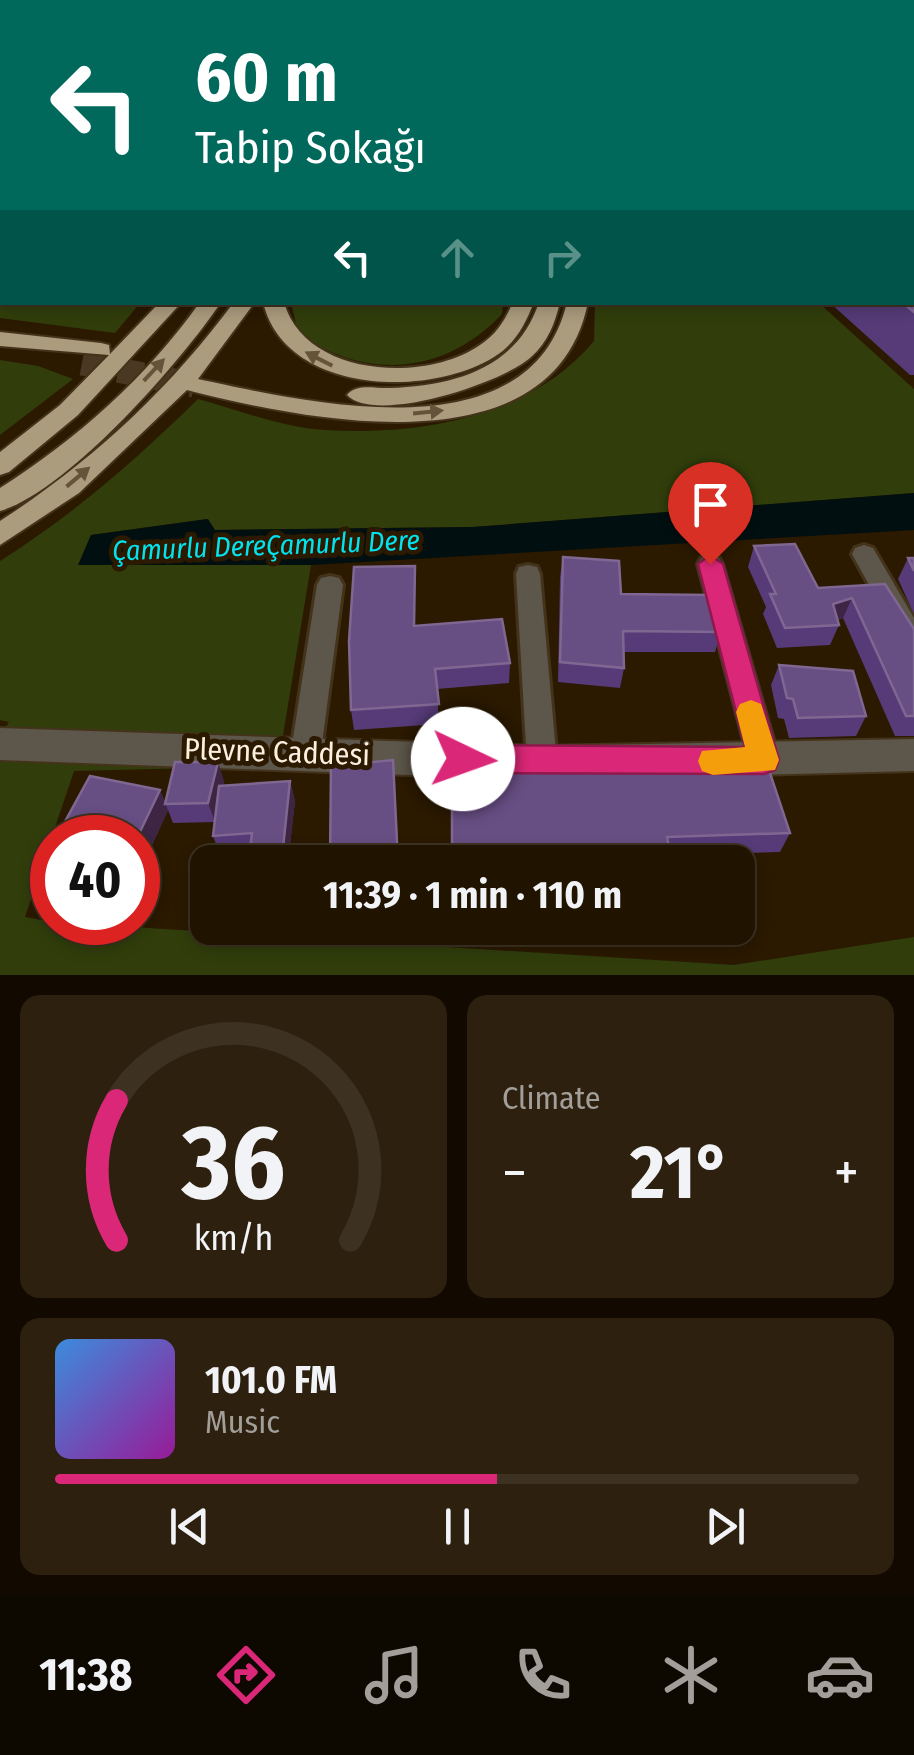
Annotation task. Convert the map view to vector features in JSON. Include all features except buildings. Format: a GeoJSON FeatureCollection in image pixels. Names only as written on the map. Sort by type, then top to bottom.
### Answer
{"type":"FeatureCollection","features":[{"type":"Feature","properties":{"kind":"highway"},"geometry":{"type":"LineString","coordinates":[[0,466],[122,360],[169,305]]}},
{"type":"Feature","properties":{"kind":"highway"},"geometry":{"type":"LineString","coordinates":[[0,501],[103,421],[154,370],[208,305]]}},
{"type":"Feature","properties":{"kind":"highway"},"geometry":{"type":"LineString","coordinates":[[0,535],[36,512],[140,424],[190,375],[243,305]]}},
{"type":"Feature","properties":{"kind":"highway"},"geometry":{"type":"LineString","coordinates":[[274,305],[281,330],[307,355],[342,370],[390,376],[447,368],[480,353],[503,340],[522,305]]}},
{"type":"Feature","properties":{"kind":"highway"},"geometry":{"type":"LineString","coordinates":[[550,305],[548,321],[530,350],[452,388],[386,398],[200,377],[296,406],[384,416],[442,411],[514,388],[552,364],[577,325],[578,305]]}},
{"type":"Feature","properties":{"kind":"highway"},"geometry":{"type":"LineString","coordinates":[[0,339],[92,356],[0,353]]}},
{"type":"Feature","properties":{"kind":"highway"},"geometry":{"type":"LineString","coordinates":[[0,456],[40,435]]}},
{"type":"Feature","properties":{"kind":"street"},"geometry":{"type":"LineString","coordinates":[[864,554],[914,642]]}},
{"type":"Feature","properties":{"kind":"street"},"geometry":{"type":"LineString","coordinates":[[710,564],[764,760]]}},
{"type":"Feature","properties":{"kind":"street"},"geometry":{"type":"LineString","coordinates":[[528,574],[542,763]]}},
{"type":"Feature","properties":{"kind":"street"},"geometry":{"type":"LineString","coordinates":[[306,752],[330,586]]}},
{"type":"Feature","properties":{"kind":"street","name":"Plevne Caddesi"},"geometry":{"type":"LineString","coordinates":[[0,744],[542,763],[914,755]]}},
{"type":"Feature","properties":{"kind":"green space"},"geometry":{"type":"Polygon","coordinates":[[[0,305],[138,305],[115,333],[0,318],[0,305]]]}},
{"type":"Feature","properties":{"kind":"green space"},"geometry":{"type":"Polygon","coordinates":[[[292,305],[503,305],[502,314],[456,349],[404,364],[350,359],[298,333],[292,305]]]}},
{"type":"Feature","properties":{"kind":"green space"},"geometry":{"type":"Polygon","coordinates":[[[595,305],[821,305],[914,389],[914,493],[473,527],[215,530],[207,519],[91,535],[79,565],[311,565],[278,766],[74,771],[59,815],[30,815],[30,902],[25,917],[30,918],[30,945],[160,945],[160,929],[190,931],[190,945],[417,945],[734,965],[914,937],[914,975],[0,975],[0,736],[9,722],[0,720],[0,561],[104,485],[198,399],[309,429],[398,429],[435,425],[506,404],[539,388],[594,341],[595,305]]]}},
{"type":"Feature","properties":{"kind":"green space"},"geometry":{"type":"Polygon","coordinates":[[[0,360],[38,366],[73,379],[0,435],[0,360]]]}},
{"type":"Feature","properties":{"kind":"water","name":"Çamurlu DereÇamurlu Dere"},"geometry":{"type":"Polygon","coordinates":[[[914,493],[914,530],[311,565],[78,565],[91,535],[208,519],[215,530],[473,527],[914,493]]]}},
{"type":"Feature","properties":{"kind":"tunnel"},"geometry":{"type":"LineString","coordinates":[[82,363],[194,385]]}},
{"type":"Feature","properties":{"kind":"slow traffic"},"geometry":{"type":"LineString","coordinates":[[713,761],[764,760],[751,712]]}},
{"type":"Feature","properties":{"kind":"route"},"geometry":{"type":"LineString","coordinates":[[463,759],[542,763],[764,760],[710,564]]}}]}
